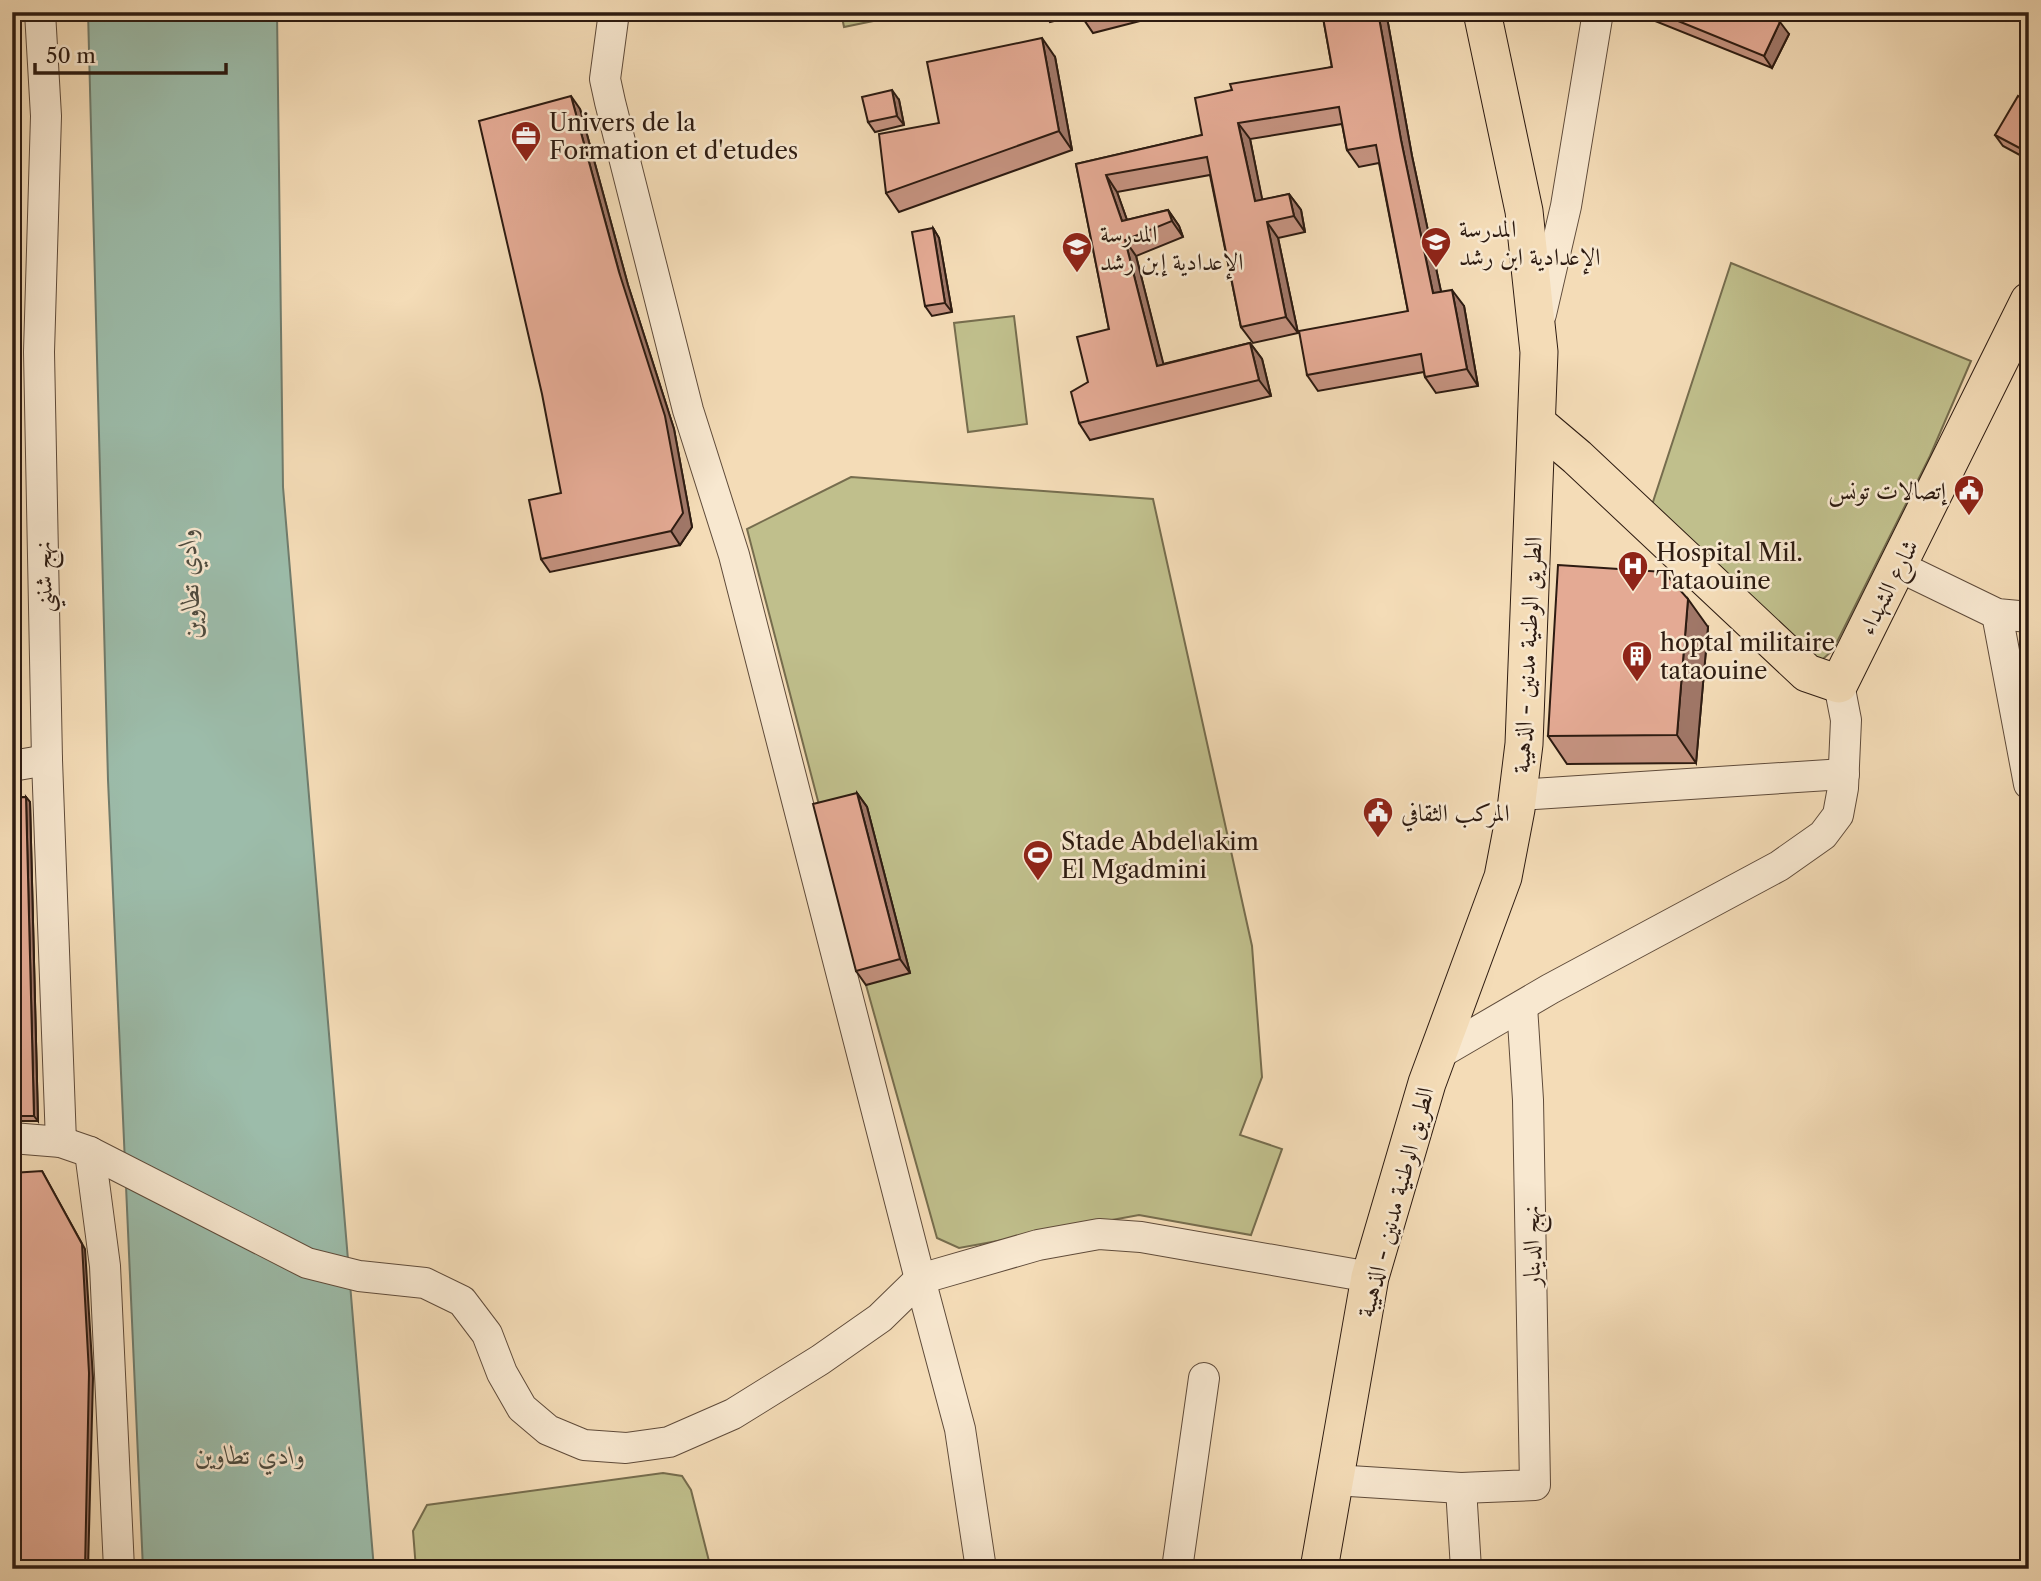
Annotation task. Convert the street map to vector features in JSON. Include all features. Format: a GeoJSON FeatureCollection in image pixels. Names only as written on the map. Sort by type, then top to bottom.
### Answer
{"type":"FeatureCollection","features":[{"type":"Feature","properties":{"kind":"main road","name":"الطريق الوطنية مدنين - الذهيبة"},"geometry":{"type":"LineString","coordinates":[[1319,1569],[1370,1277],[1422,1100],[1503,877],[1524,744],[1538,424],[1537,328],[1524,211],[1482,12]]}},
{"type":"Feature","properties":{"kind":"main road","name":"شارع الشهداء"},"geometry":{"type":"LineString","coordinates":[[1839,684],[2029,301]]}},
{"type":"Feature","properties":{"kind":"main road"},"geometry":{"type":"LineString","coordinates":[[1538,424],[1577,457],[1807,673],[1839,684]]}},
{"type":"Feature","properties":{"kind":"street","name":"نهج شنني"},"geometry":{"type":"LineString","coordinates":[[40,12],[46,116],[26,355],[47,760],[61,1142]]}},
{"type":"Feature","properties":{"kind":"street"},"geometry":{"type":"LineString","coordinates":[[614,12],[605,79],[610,102],[688,410],[734,555],[960,1429],[981,1569]]}},
{"type":"Feature","properties":{"kind":"street"},"geometry":{"type":"LineString","coordinates":[[1537,328],[1566,206],[1598,12]]}},
{"type":"Feature","properties":{"kind":"street"},"geometry":{"type":"LineString","coordinates":[[1898,566],[1997,614],[2029,617]]}},
{"type":"Feature","properties":{"kind":"street"},"geometry":{"type":"LineString","coordinates":[[1997,614],[2029,784]]}},
{"type":"Feature","properties":{"kind":"street"},"geometry":{"type":"LineString","coordinates":[[1437,1055],[1550,989],[1779,866],[1823,835],[1838,815],[1844,774],[1846,720],[1839,684]]}},
{"type":"Feature","properties":{"kind":"street"},"geometry":{"type":"LineString","coordinates":[[12,765],[47,760]]}},
{"type":"Feature","properties":{"kind":"street"},"geometry":{"type":"LineString","coordinates":[[1518,795],[1844,774]]}},
{"type":"Feature","properties":{"kind":"street","name":"نهج الدينار"},"geometry":{"type":"LineString","coordinates":[[1461,1488],[1535,1485],[1528,1100],[1522,1006]]}},
{"type":"Feature","properties":{"kind":"street"},"geometry":{"type":"LineString","coordinates":[[12,1138],[61,1142],[90,1152],[307,1263],[359,1276],[425,1283],[462,1301],[486,1334],[502,1373],[522,1408],[548,1430],[584,1445],[626,1448],[669,1442],[733,1414],[820,1360],[880,1318],[920,1279],[1038,1245],[1099,1234],[1141,1237],[1370,1277]]}},
{"type":"Feature","properties":{"kind":"street"},"geometry":{"type":"LineString","coordinates":[[90,1152],[105,1266],[119,1569]]}},
{"type":"Feature","properties":{"kind":"street"},"geometry":{"type":"LineString","coordinates":[[1177,1569],[1204,1377]]}},
{"type":"Feature","properties":{"kind":"street"},"geometry":{"type":"LineString","coordinates":[[1334,1480],[1461,1488],[1466,1569]]}},
{"type":"Feature","properties":{"kind":"shaded area"},"geometry":{"type":"Polygon","coordinates":[[[841,12],[917,12],[844,27],[841,12]]]}},
{"type":"Feature","properties":{"kind":"shaded area"},"geometry":{"type":"Polygon","coordinates":[[[1731,263],[1971,361],[1930,456],[1833,650],[1823,659],[1816,660],[1651,508],[1731,263]]]}},
{"type":"Feature","properties":{"kind":"shaded area"},"geometry":{"type":"Polygon","coordinates":[[[1014,316],[1027,424],[968,432],[954,323],[1014,316]]]}},
{"type":"Feature","properties":{"kind":"shaded area","name":"Stade Abdelاakim El Mgadmini"},"geometry":{"type":"Polygon","coordinates":[[[851,477],[1153,499],[1252,946],[1262,1077],[1240,1135],[1282,1149],[1251,1235],[1139,1215],[959,1248],[937,1238],[866,985],[747,529],[851,477]]]}},
{"type":"Feature","properties":{"kind":"shaded area"},"geometry":{"type":"Polygon","coordinates":[[[663,1473],[682,1476],[691,1490],[711,1569],[416,1569],[413,1531],[427,1505],[663,1473]]]}},
{"type":"Feature","properties":{"kind":"water","name":"وادي تطاوين"},"geometry":{"type":"Polygon","coordinates":[[[88,12],[277,12],[283,487],[374,1569],[143,1569],[108,780],[88,12]]]}},
{"type":"Feature","properties":{"kind":"building"},"geometry":{"type":"Polygon","coordinates":[[[1322,12],[1378,12],[1433,293],[1452,290],[1467,369],[1425,377],[1421,354],[1307,375],[1299,331],[1408,311],[1376,145],[1347,150],[1339,107],[1238,123],[1255,201],[1289,194],[1294,216],[1267,222],[1286,317],[1241,327],[1207,157],[1106,175],[1122,221],[1168,210],[1172,221],[1125,240],[1157,366],[1250,343],[1259,380],[1079,423],[1071,392],[1088,382],[1077,337],[1109,329],[1076,164],[1202,135],[1195,98],[1232,90],[1230,84],[1332,67],[1322,12]]]}},
{"type":"Feature","properties":{"kind":"building"},"geometry":{"type":"Polygon","coordinates":[[[1656,12],[1760,12],[1780,22],[1764,56],[1656,12]]]}},
{"type":"Feature","properties":{"kind":"building"},"geometry":{"type":"Polygon","coordinates":[[[1042,38],[1059,131],[886,193],[879,134],[939,123],[927,62],[1042,38]]]}},
{"type":"Feature","properties":{"kind":"building"},"geometry":{"type":"Polygon","coordinates":[[[892,90],[897,116],[868,122],[862,97],[892,90]]]}},
{"type":"Feature","properties":{"kind":"building"},"geometry":{"type":"Polygon","coordinates":[[[2029,91],[2029,153],[1995,135],[2018,96],[2023,99],[2029,91]]]}},
{"type":"Feature","properties":{"kind":"building"},"geometry":{"type":"Polygon","coordinates":[[[571,96],[619,272],[665,416],[683,513],[671,531],[541,559],[529,500],[561,493],[542,394],[479,121],[571,96]]]}},
{"type":"Feature","properties":{"kind":"building"},"geometry":{"type":"Polygon","coordinates":[[[933,228],[945,303],[925,306],[912,232],[933,228]]]}},
{"type":"Feature","properties":{"kind":"building","name":"hoptal militaire tataouine"},"geometry":{"type":"Polygon","coordinates":[[[1558,565],[1664,572],[1688,599],[1677,735],[1548,736],[1558,565]]]}},
{"type":"Feature","properties":{"kind":"building"},"geometry":{"type":"Polygon","coordinates":[[[857,793],[900,959],[856,971],[813,804],[857,793]]]}},
{"type":"Feature","properties":{"kind":"building"},"geometry":{"type":"Polygon","coordinates":[[[26,797],[34,1116],[12,1116],[12,798],[26,797]]]}},
{"type":"Feature","properties":{"kind":"building"},"geometry":{"type":"Polygon","coordinates":[[[42,1171],[82,1244],[89,1373],[85,1569],[12,1569],[12,1173],[42,1171]]]}},
{"type":"Feature","properties":{"kind":"place","name":"Univers de la Formation et d'etudes"},"geometry":{"type":"Point","coordinates":[526,163]}},
{"type":"Feature","properties":{"kind":"place","name":"المدرسة الإعدادية ابن رشد"},"geometry":{"type":"Point","coordinates":[1436,269]}},
{"type":"Feature","properties":{"kind":"place","name":"المدرسة الإعدادية إبن رشد"},"geometry":{"type":"Point","coordinates":[1077,274]}},
{"type":"Feature","properties":{"kind":"place","name":"إتصالات تونس"},"geometry":{"type":"Point","coordinates":[1969,517]}},
{"type":"Feature","properties":{"kind":"place","name":"Hospital Mil. Tataouine"},"geometry":{"type":"Point","coordinates":[1633,593]}},
{"type":"Feature","properties":{"kind":"place","name":"hoptal militaire tataouine"},"geometry":{"type":"Point","coordinates":[1637,683]}},
{"type":"Feature","properties":{"kind":"place","name":"المركب الثقافي"},"geometry":{"type":"Point","coordinates":[1378,839]}},
{"type":"Feature","properties":{"kind":"place","name":"Stade Abdelاakim El Mgadmini"},"geometry":{"type":"Point","coordinates":[1038,882]}}]}
